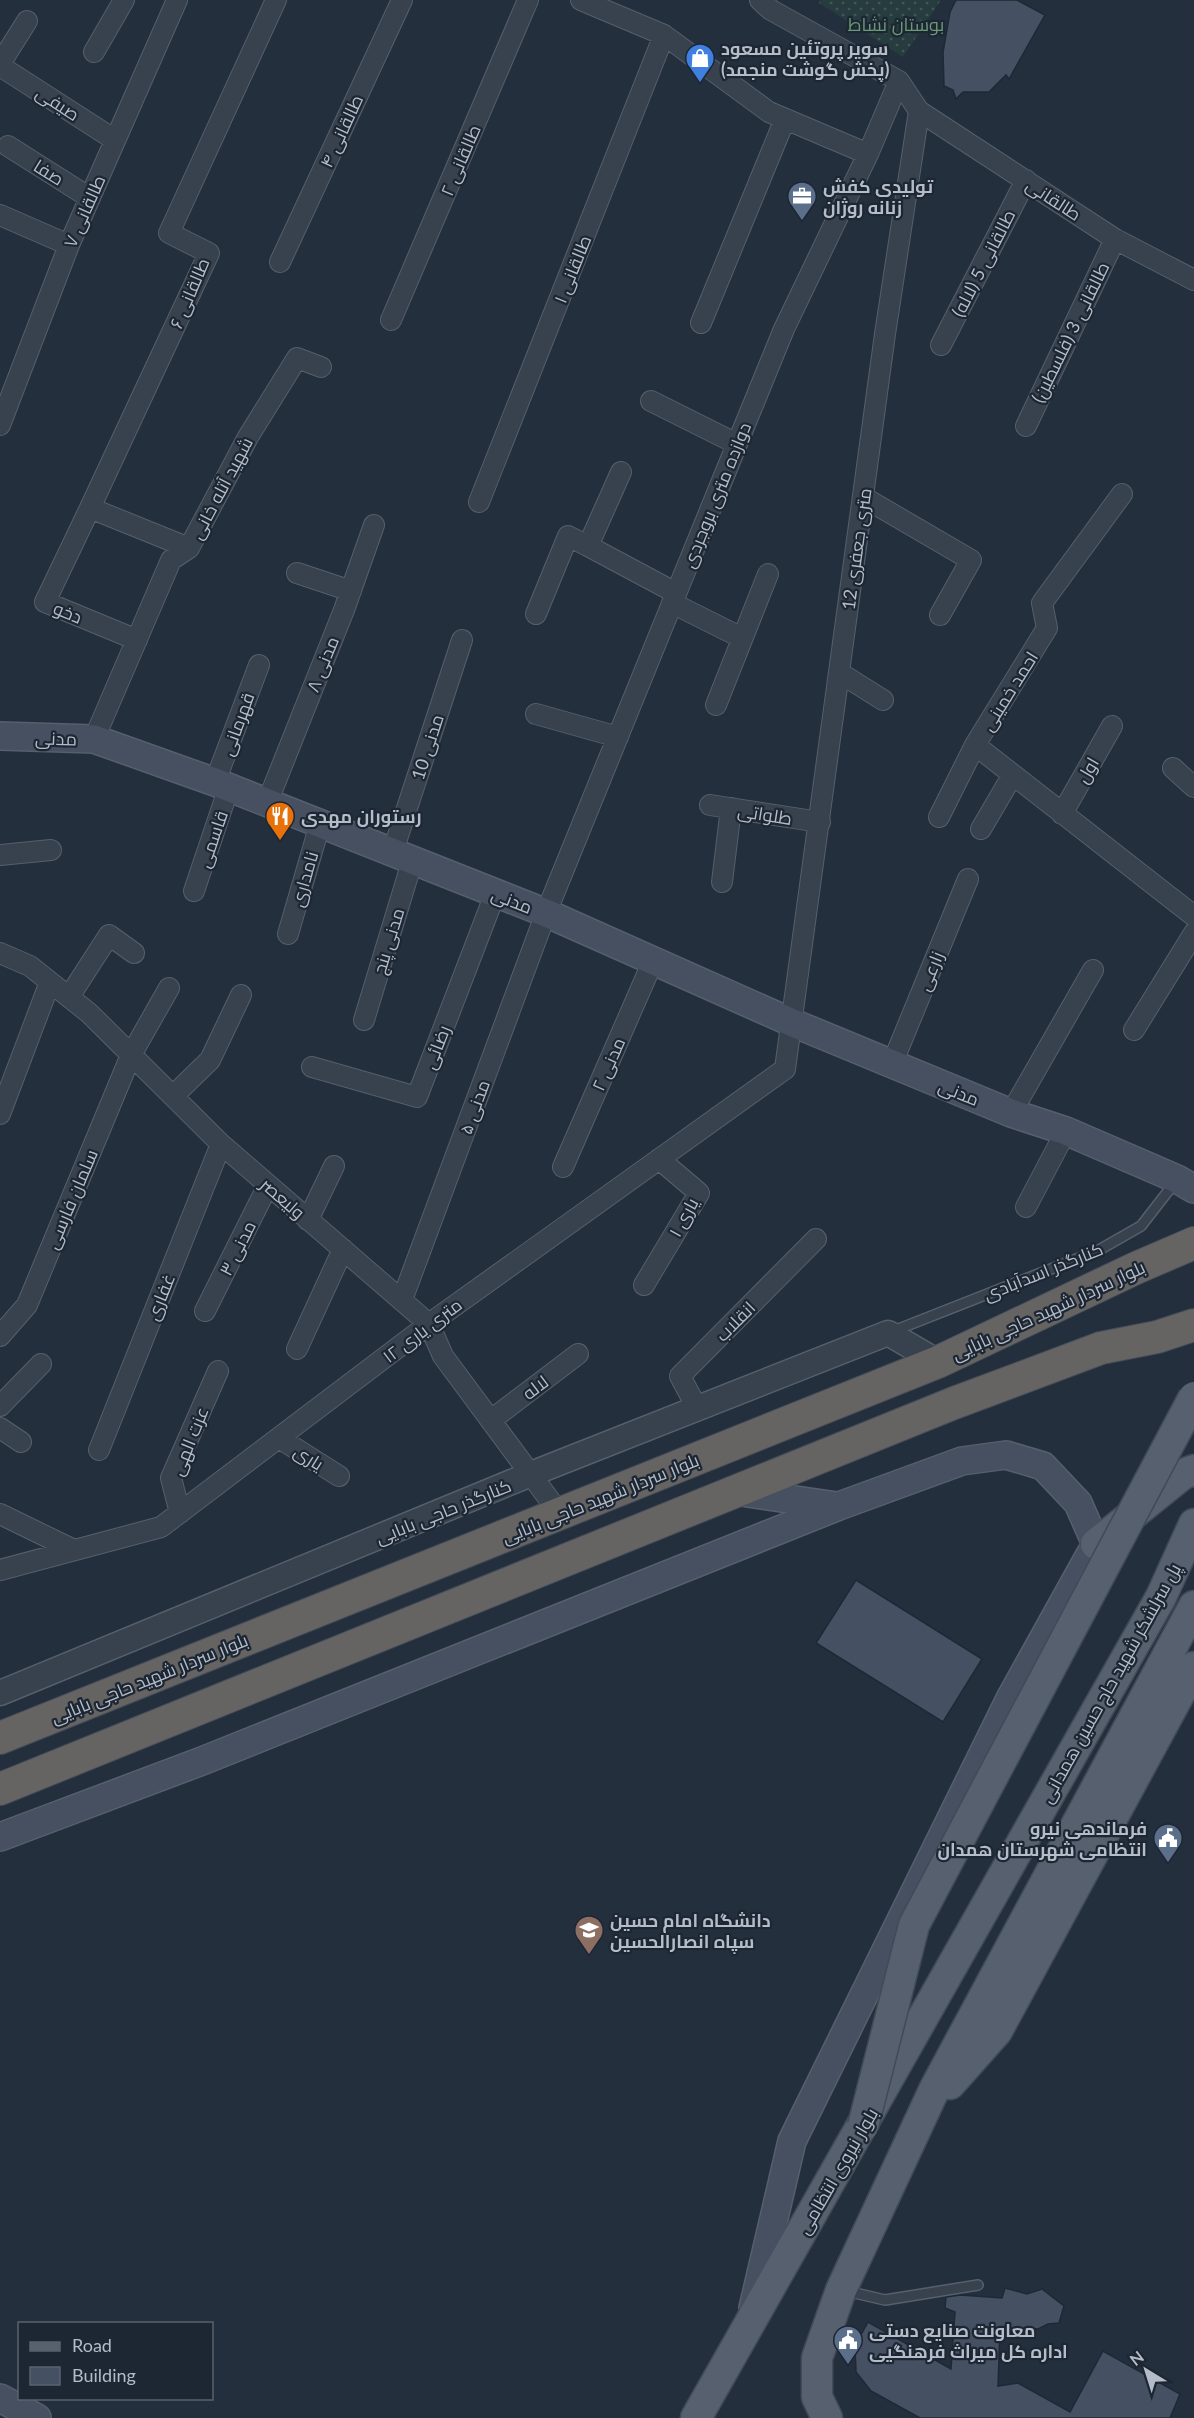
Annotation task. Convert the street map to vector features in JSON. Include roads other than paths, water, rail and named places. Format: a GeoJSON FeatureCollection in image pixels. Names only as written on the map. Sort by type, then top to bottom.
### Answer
{"type":"FeatureCollection","features":[{"type":"Feature","properties":{"kind":"highway","name":"بلوار سردار شهید حاجی بابایی"},"geometry":{"type":"LineString","coordinates":[[0,1738],[938,1362],[1136,1268],[1194,1244]]}},
{"type":"Feature","properties":{"kind":"highway"},"geometry":{"type":"LineString","coordinates":[[0,1789],[669,1517],[1101,1348],[1157,1337],[1194,1325]]}},
{"type":"Feature","properties":{"kind":"highway"},"geometry":{"type":"LineString","coordinates":[[654,1476],[669,1517]]}},
{"type":"Feature","properties":{"kind":"main road","name":"مدنی"},"geometry":{"type":"LineString","coordinates":[[0,736],[94,739],[222,785],[546,913],[793,1023],[1011,1113],[1066,1131],[1186,1184]]}},
{"type":"Feature","properties":{"kind":"main road"},"geometry":{"type":"LineString","coordinates":[[863,2126],[914,1925],[1194,1397]]}},
{"type":"Feature","properties":{"kind":"main road"},"geometry":{"type":"LineString","coordinates":[[0,1837],[202,1761],[839,1506],[962,1461],[1006,1455],[1043,1466],[1078,1503],[1096,1544]]}},
{"type":"Feature","properties":{"kind":"main road"},"geometry":{"type":"LineString","coordinates":[[748,2326],[792,2141],[1011,1697],[1096,1544],[1184,1474],[1194,1470]]}},
{"type":"Feature","properties":{"kind":"main road"},"geometry":{"type":"LineString","coordinates":[[734,1491],[839,1506]]}},
{"type":"Feature","properties":{"kind":"main road","name":"پل سرلشکر شهید حاج حسین همدانی"},"geometry":{"type":"LineString","coordinates":[[971,1935],[1161,1597],[1194,1524]]}},
{"type":"Feature","properties":{"kind":"main road","name":"پل سرلشکر شهید حاج حسین همدانی"},"geometry":{"type":"LineString","coordinates":[[918,2121],[1194,1606]]}},
{"type":"Feature","properties":{"kind":"main road"},"geometry":{"type":"LineString","coordinates":[[828,2418],[817,2397],[817,2358],[841,2290],[918,2121],[997,2031],[1194,1666]]}},
{"type":"Feature","properties":{"kind":"main road","name":"بلوار نیروی انتظامی"},"geometry":{"type":"LineString","coordinates":[[699,2413],[971,1935]]}},
{"type":"Feature","properties":{"kind":"main road"},"geometry":{"type":"LineString","coordinates":[[0,2398],[37,2418]]}},
{"type":"Feature","properties":{"kind":"street"},"geometry":{"type":"LineString","coordinates":[[94,52],[124,0]]}},
{"type":"Feature","properties":{"kind":"street","name":"طالقانی ۷"},"geometry":{"type":"LineString","coordinates":[[0,425],[69,245],[177,0]]}},
{"type":"Feature","properties":{"kind":"street","name":"طالقانی ۶"},"geometry":{"type":"LineString","coordinates":[[86,517],[209,253],[168,233],[276,0]]}},
{"type":"Feature","properties":{"kind":"street","name":"طالقانی ۴"},"geometry":{"type":"LineString","coordinates":[[280,262],[402,0]]}},
{"type":"Feature","properties":{"kind":"street","name":"طالقانی ۲"},"geometry":{"type":"LineString","coordinates":[[391,320],[528,0]]}},
{"type":"Feature","properties":{"kind":"street"},"geometry":{"type":"LineString","coordinates":[[581,0],[664,35],[769,112],[868,154]]}},
{"type":"Feature","properties":{"kind":"street"},"geometry":{"type":"LineString","coordinates":[[760,0],[771,10],[899,81],[919,111]]}},
{"type":"Feature","properties":{"kind":"street"},"geometry":{"type":"LineString","coordinates":[[0,65],[27,21]]}},
{"type":"Feature","properties":{"kind":"street","name":"طالقانی ۱"},"geometry":{"type":"LineString","coordinates":[[479,502],[664,35]]}},
{"type":"Feature","properties":{"kind":"street","name":"صیفی"},"geometry":{"type":"LineString","coordinates":[[0,65],[115,140]]}},
{"type":"Feature","properties":{"kind":"street","name":"دوازده متری بروجردی"},"geometry":{"type":"LineString","coordinates":[[546,913],[784,329],[868,154],[899,81]]}},
{"type":"Feature","properties":{"kind":"street","name":"طالقانی"},"geometry":{"type":"LineString","coordinates":[[919,111],[1115,239],[1194,280]]}},
{"type":"Feature","properties":{"kind":"street","name":"12 متری جعفری"},"geometry":{"type":"LineString","coordinates":[[793,1023],[863,497],[919,111]]}},
{"type":"Feature","properties":{"kind":"street"},"geometry":{"type":"LineString","coordinates":[[701,323],[785,118]]}},
{"type":"Feature","properties":{"kind":"street","name":"صفا"},"geometry":{"type":"LineString","coordinates":[[8,146],[90,198]]}},
{"type":"Feature","properties":{"kind":"street","name":"طالقانی 5 (لاله)"},"geometry":{"type":"LineString","coordinates":[[941,345],[1026,180]]}},
{"type":"Feature","properties":{"kind":"street"},"geometry":{"type":"LineString","coordinates":[[0,215],[69,245]]}},
{"type":"Feature","properties":{"kind":"street","name":"طالقانی 3 (فلسطین)"},"geometry":{"type":"LineString","coordinates":[[1026,426],[1115,239]]}},
{"type":"Feature","properties":{"kind":"street","name":"شهید آتله خانی"},"geometry":{"type":"LineString","coordinates":[[94,739],[171,560],[189,548],[248,437],[297,358],[321,367]]}},
{"type":"Feature","properties":{"kind":"street"},"geometry":{"type":"LineString","coordinates":[[651,401],[737,444]]}},
{"type":"Feature","properties":{"kind":"street"},"geometry":{"type":"LineString","coordinates":[[588,546],[621,472]]}},
{"type":"Feature","properties":{"kind":"street","name":"احمد خمینی"},"geometry":{"type":"LineString","coordinates":[[1122,494],[1042,603],[1047,628],[975,745],[1194,916]]}},
{"type":"Feature","properties":{"kind":"street"},"geometry":{"type":"LineString","coordinates":[[863,497],[971,560],[940,615]]}},
{"type":"Feature","properties":{"kind":"street"},"geometry":{"type":"LineString","coordinates":[[86,517],[189,548]]}},
{"type":"Feature","properties":{"kind":"street","name":"دخو"},"geometry":{"type":"LineString","coordinates":[[86,517],[45,602],[137,640]]}},
{"type":"Feature","properties":{"kind":"street","name":"مدنی ۸"},"geometry":{"type":"LineString","coordinates":[[267,803],[351,591],[374,525]]}},
{"type":"Feature","properties":{"kind":"street"},"geometry":{"type":"LineString","coordinates":[[536,614],[568,536],[742,638]]}},
{"type":"Feature","properties":{"kind":"street"},"geometry":{"type":"LineString","coordinates":[[297,573],[351,591]]}},
{"type":"Feature","properties":{"kind":"street"},"geometry":{"type":"LineString","coordinates":[[716,705],[768,574]]}},
{"type":"Feature","properties":{"kind":"street","name":"مدنی 10"},"geometry":{"type":"LineString","coordinates":[[402,858],[462,640]]}},
{"type":"Feature","properties":{"kind":"street","name":"قهرمانی"},"geometry":{"type":"LineString","coordinates":[[222,785],[259,666]]}},
{"type":"Feature","properties":{"kind":"street"},"geometry":{"type":"LineString","coordinates":[[840,672],[883,700]]}},
{"type":"Feature","properties":{"kind":"street"},"geometry":{"type":"LineString","coordinates":[[536,714],[618,737]]}},
{"type":"Feature","properties":{"kind":"street","name":"اول"},"geometry":{"type":"LineString","coordinates":[[1062,814],[1112,726]]}},
{"type":"Feature","properties":{"kind":"street"},"geometry":{"type":"LineString","coordinates":[[939,817],[975,745]]}},
{"type":"Feature","properties":{"kind":"street"},"geometry":{"type":"LineString","coordinates":[[1173,768],[1194,787]]}},
{"type":"Feature","properties":{"kind":"street"},"geometry":{"type":"LineString","coordinates":[[981,829],[1012,776]]}},
{"type":"Feature","properties":{"kind":"street","name":"قاسمی"},"geometry":{"type":"LineString","coordinates":[[195,891],[222,785]]}},
{"type":"Feature","properties":{"kind":"street","name":"طلواتی"},"geometry":{"type":"LineString","coordinates":[[710,805],[820,822]]}},
{"type":"Feature","properties":{"kind":"street"},"geometry":{"type":"LineString","coordinates":[[722,882],[731,808]]}},
{"type":"Feature","properties":{"kind":"street","name":"نامداری"},"geometry":{"type":"LineString","coordinates":[[288,934],[320,824]]}},
{"type":"Feature","properties":{"kind":"street"},"geometry":{"type":"LineString","coordinates":[[0,855],[51,850]]}},
{"type":"Feature","properties":{"kind":"street","name":"مدنی پنج"},"geometry":{"type":"LineString","coordinates":[[364,1020],[402,858]]}},
{"type":"Feature","properties":{"kind":"street","name":"زارعی"},"geometry":{"type":"LineString","coordinates":[[892,1064],[968,879]]}},
{"type":"Feature","properties":{"kind":"street","name":"رضائی"},"geometry":{"type":"LineString","coordinates":[[312,1066],[417,1097],[495,894]]}},
{"type":"Feature","properties":{"kind":"street","name":"مدنی ۵"},"geometry":{"type":"LineString","coordinates":[[402,1300],[546,913]]}},
{"type":"Feature","properties":{"kind":"street"},"geometry":{"type":"LineString","coordinates":[[1134,1030],[1194,933]]}},
{"type":"Feature","properties":{"kind":"street"},"geometry":{"type":"LineString","coordinates":[[69,997],[109,935],[134,953]]}},
{"type":"Feature","properties":{"kind":"street","name":"ولیعصر"},"geometry":{"type":"LineString","coordinates":[[0,953],[30,966],[69,997],[221,1144],[429,1324],[443,1356],[560,1514]]}},
{"type":"Feature","properties":{"kind":"street","name":"مدنی ۲"},"geometry":{"type":"LineString","coordinates":[[563,1167],[653,961]]}},
{"type":"Feature","properties":{"kind":"street"},"geometry":{"type":"LineString","coordinates":[[1011,1113],[1093,970]]}},
{"type":"Feature","properties":{"kind":"street"},"geometry":{"type":"LineString","coordinates":[[0,1114],[50,982]]}},
{"type":"Feature","properties":{"kind":"street","name":"سلمان فارسی"},"geometry":{"type":"LineString","coordinates":[[0,1336],[27,1305],[131,1055],[169,988]]}},
{"type":"Feature","properties":{"kind":"street"},"geometry":{"type":"LineString","coordinates":[[173,1096],[210,1060],[241,995]]}},
{"type":"Feature","properties":{"kind":"street","name":"۱۲ متری یاری"},"geometry":{"type":"LineString","coordinates":[[0,1570],[161,1527],[429,1324],[785,1069],[793,1023]]}},
{"type":"Feature","properties":{"kind":"street"},"geometry":{"type":"LineString","coordinates":[[1026,1208],[1066,1131]]}},
{"type":"Feature","properties":{"kind":"street","name":"غفاری"},"geometry":{"type":"LineString","coordinates":[[99,1450],[221,1144]]}},
{"type":"Feature","properties":{"kind":"street","name":"یاری ۱"},"geometry":{"type":"LineString","coordinates":[[644,1285],[699,1193],[659,1159]]}},
{"type":"Feature","properties":{"kind":"street"},"geometry":{"type":"LineString","coordinates":[[308,1220],[334,1166]]}},
{"type":"Feature","properties":{"kind":"street","name":"مدنی ۳"},"geometry":{"type":"LineString","coordinates":[[205,1311],[268,1185]]}},
{"type":"Feature","properties":{"kind":"street","name":"انقلاب"},"geometry":{"type":"LineString","coordinates":[[697,1408],[680,1376],[816,1239]]}},
{"type":"Feature","properties":{"kind":"street"},"geometry":{"type":"LineString","coordinates":[[297,1348],[342,1249]]}},
{"type":"Feature","properties":{"kind":"street"},"geometry":{"type":"LineString","coordinates":[[888,1333],[938,1362]]}},
{"type":"Feature","properties":{"kind":"street","name":"کنارگذر حاجی بابایی"},"geometry":{"type":"LineString","coordinates":[[0,1693],[531,1474],[888,1333]]}},
{"type":"Feature","properties":{"kind":"street","name":"لاله"},"geometry":{"type":"LineString","coordinates":[[491,1420],[578,1354]]}},
{"type":"Feature","properties":{"kind":"street"},"geometry":{"type":"LineString","coordinates":[[0,1406],[41,1364]]}},
{"type":"Feature","properties":{"kind":"street","name":"عزت الهی"},"geometry":{"type":"LineString","coordinates":[[180,1513],[171,1478],[218,1371]]}},
{"type":"Feature","properties":{"kind":"street"},"geometry":{"type":"LineString","coordinates":[[0,1428],[21,1442]]}},
{"type":"Feature","properties":{"kind":"street","name":"یاری"},"geometry":{"type":"LineString","coordinates":[[279,1438],[339,1476]]}},
{"type":"Feature","properties":{"kind":"street"},"geometry":{"type":"LineString","coordinates":[[0,1514],[74,1550]]}},
{"type":"Feature","properties":{"kind":"lane","name":"کنارگذر اسدآبادی"},"geometry":{"type":"LineString","coordinates":[[888,1333],[1099,1250],[1141,1226],[1186,1184]]}},
{"type":"Feature","properties":{"kind":"lane"},"geometry":{"type":"LineString","coordinates":[[841,2290],[885,2300],[978,2285]]}},
{"type":"Feature","properties":{"kind":"place","name":"سوپر پروتئین مسعود (پخش گوشت منجمد)"},"geometry":{"type":"Point","coordinates":[700,84]}},
{"type":"Feature","properties":{"kind":"place","name":"تولیدی کفش زنانه روژان"},"geometry":{"type":"Point","coordinates":[802,222]}},
{"type":"Feature","properties":{"kind":"place","name":"رستوران مهدی"},"geometry":{"type":"Point","coordinates":[280,842]}},
{"type":"Feature","properties":{"kind":"place","name":"فرماندهی نیرو انتظامی شهرستان همدان"},"geometry":{"type":"Point","coordinates":[1168,1864]}},
{"type":"Feature","properties":{"kind":"place","name":"دانشگاه امام حسین سپاه انصارالحسین"},"geometry":{"type":"Point","coordinates":[589,1956]}},
{"type":"Feature","properties":{"kind":"place","name":"معاونت صنایع دستی اداره کل میراث فرهنگیی"},"geometry":{"type":"Point","coordinates":[848,2366]}},
{"type":"Feature","properties":{"kind":"park label","name":"بوستان نشاط"},"geometry":{"type":"Point","coordinates":[896,24]}}]}
